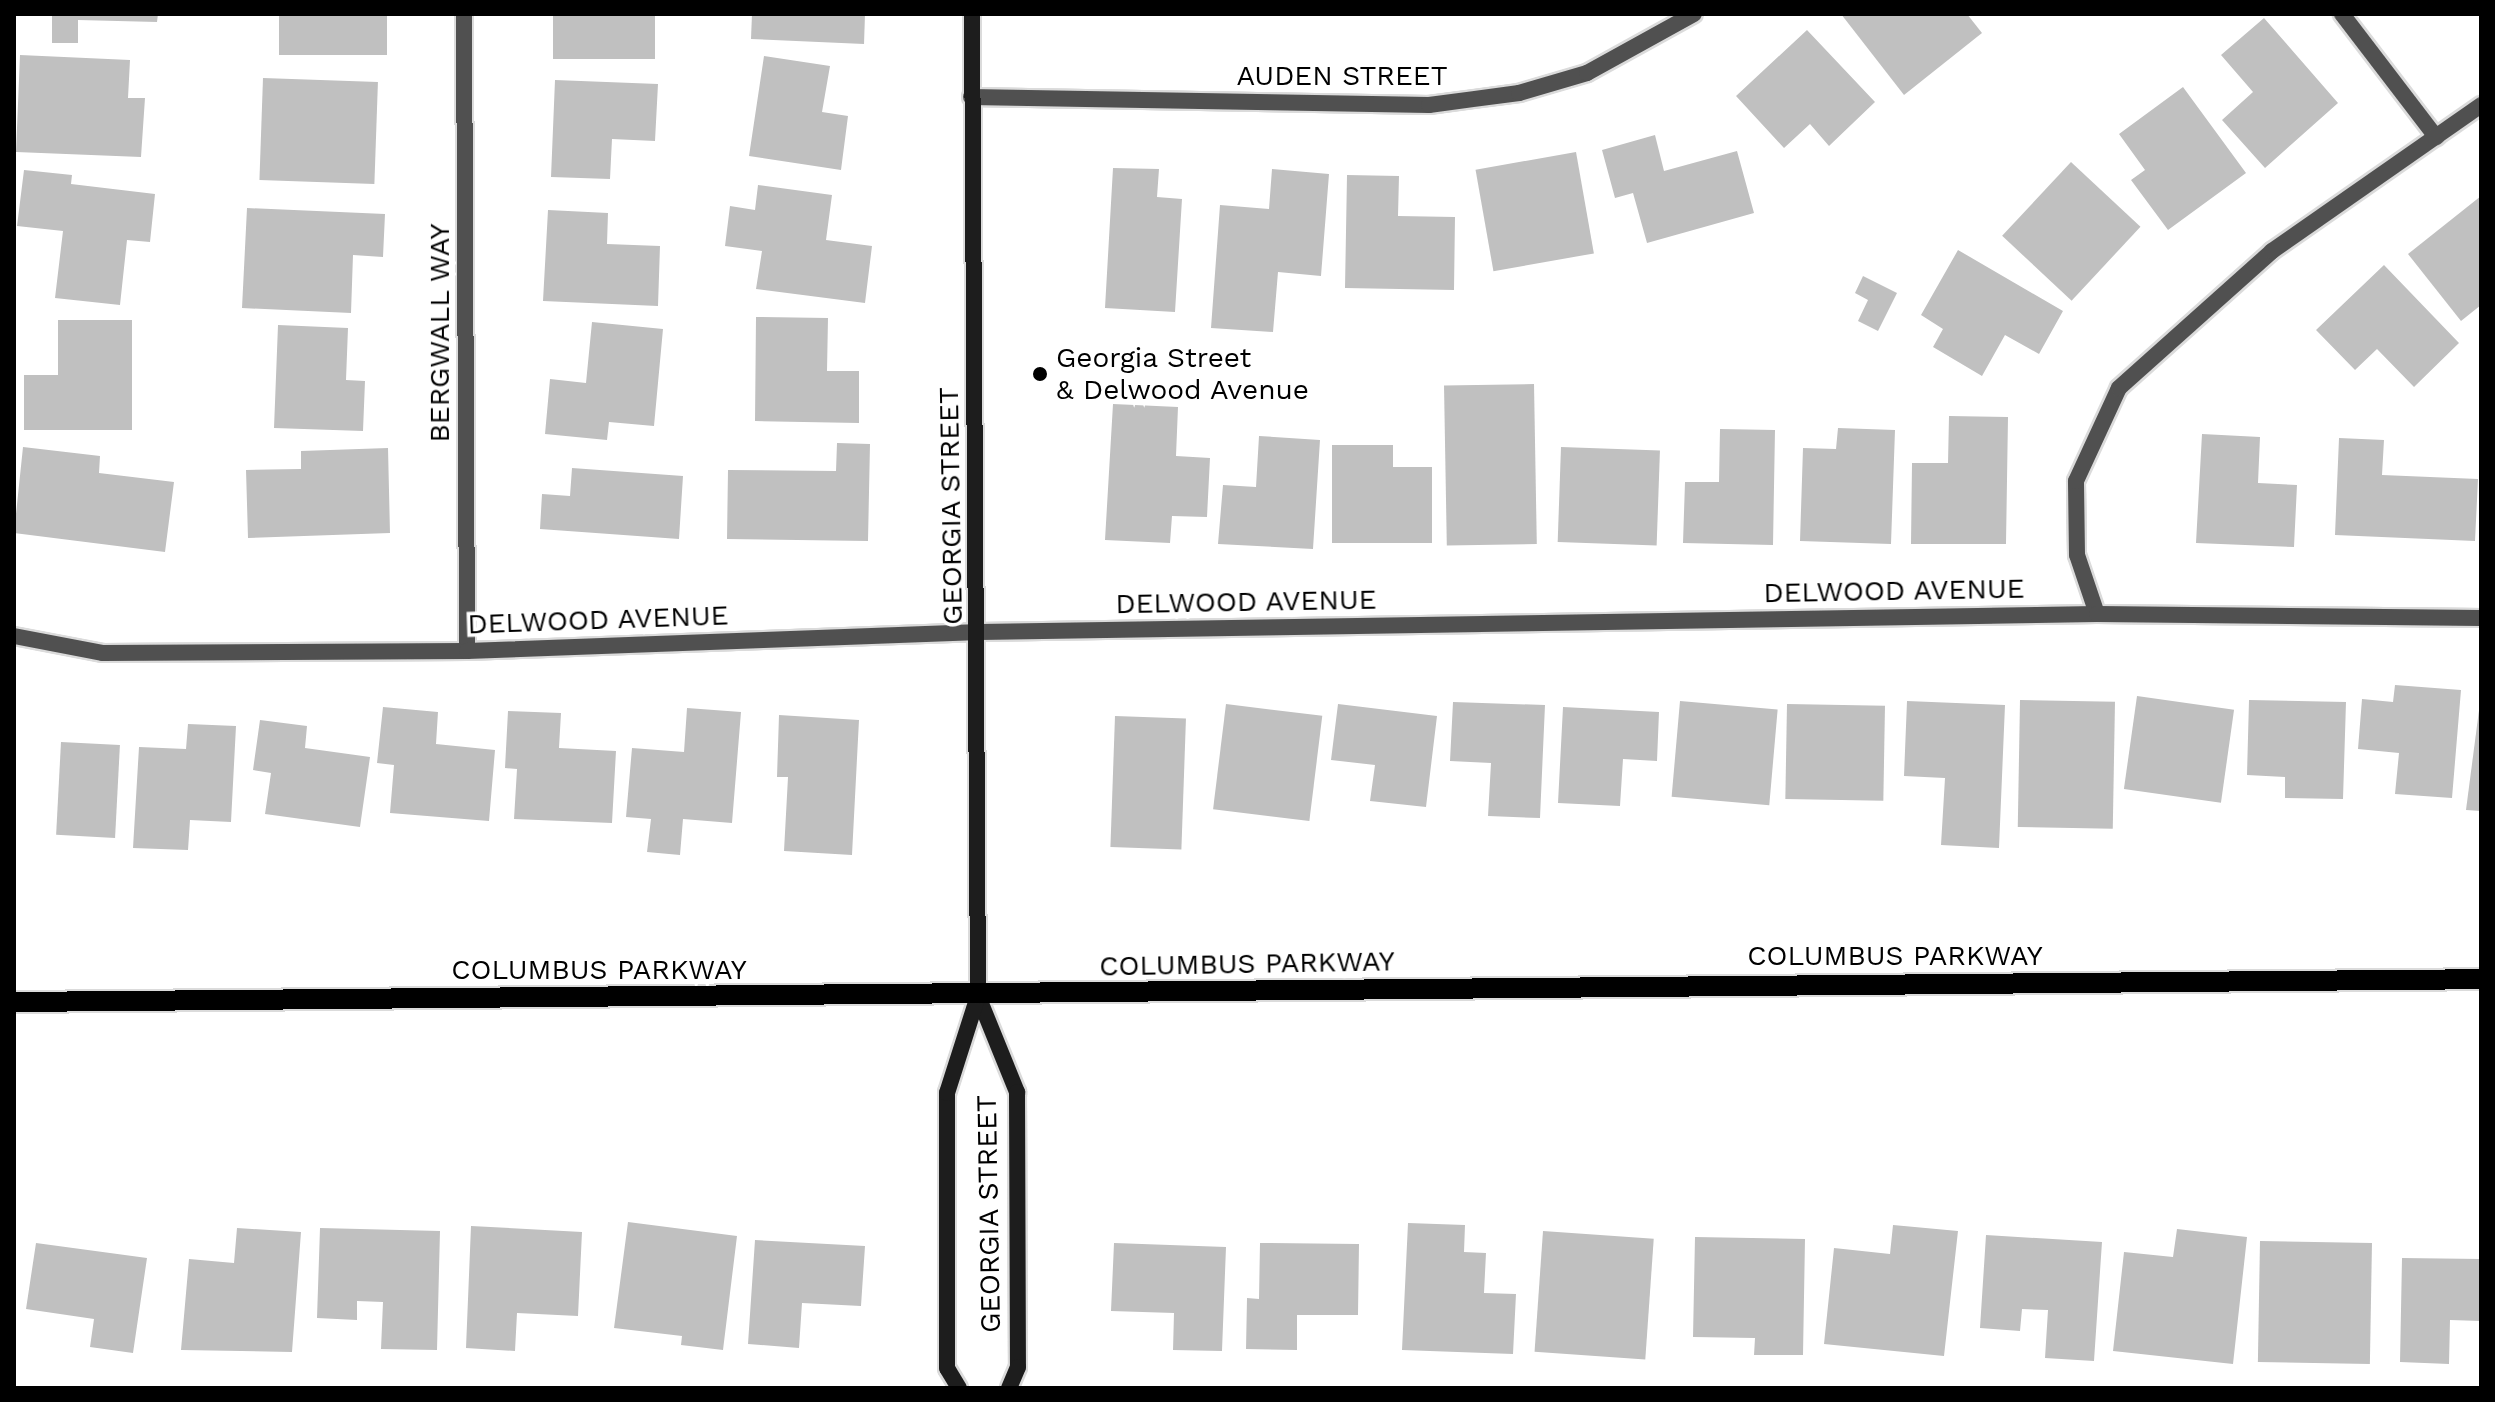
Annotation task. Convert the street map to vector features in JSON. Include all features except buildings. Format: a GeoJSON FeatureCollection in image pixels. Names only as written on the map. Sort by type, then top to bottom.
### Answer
{"type":"FeatureCollection","features":[{"type":"Feature","properties":{"kind":"main road","name":"GEORGIA STREET"},"geometry":{"type":"LineString","coordinates":[[959,1388],[947,1368],[947,1093],[978,996],[980,632],[972,14]]}},
{"type":"Feature","properties":{"kind":"main road","name":"COLUMBUS PARKWAY"},"geometry":{"type":"LineString","coordinates":[[14,1002],[978,996],[2481,979]]}},
{"type":"Feature","properties":{"kind":"main road","name":"GEORGIA STREET"},"geometry":{"type":"LineString","coordinates":[[978,996],[1017,1092],[1018,1367],[1009,1388]]}},
{"type":"Feature","properties":{"kind":"street","name":"BERGWALL WAY"},"geometry":{"type":"LineString","coordinates":[[464,14],[467,651]]}},
{"type":"Feature","properties":{"kind":"street","name":"AUDEN STREET"},"geometry":{"type":"LineString","coordinates":[[971,97],[1429,105],[1519,93],[1587,73],[1694,14]]}},
{"type":"Feature","properties":{"kind":"street"},"geometry":{"type":"LineString","coordinates":[[2342,14],[2436,137]]}},
{"type":"Feature","properties":{"kind":"street"},"geometry":{"type":"LineString","coordinates":[[2097,614],[2077,555],[2076,481],[2119,388],[2272,251],[2481,105]]}},
{"type":"Feature","properties":{"kind":"street","name":"DELWOOD AVENUE"},"geometry":{"type":"LineString","coordinates":[[14,636],[103,653],[467,651],[980,632],[2097,614],[2481,618]]}},
{"type":"Feature","properties":{"kind":"place","name":"Georgia Street & Delwood Avenue"},"geometry":{"type":"Point","coordinates":[1040,374]}}]}
